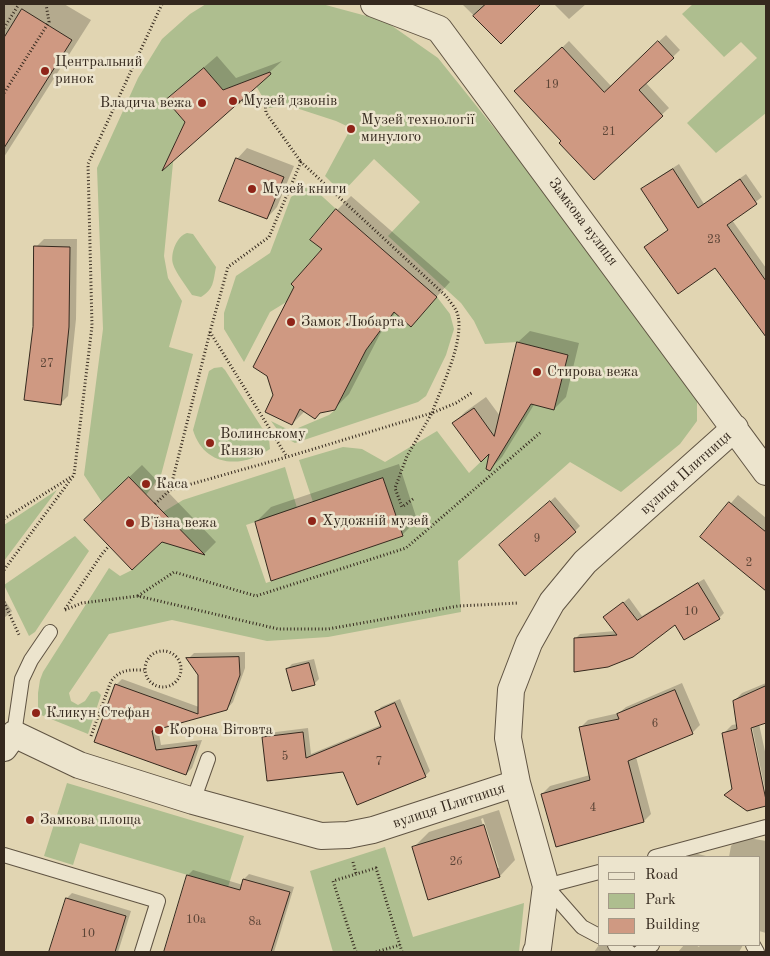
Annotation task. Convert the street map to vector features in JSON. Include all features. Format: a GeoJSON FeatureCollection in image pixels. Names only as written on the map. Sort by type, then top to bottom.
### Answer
{"type":"FeatureCollection","features":[{"type":"Feature","properties":{"kind":"street","name":"Замкова вулиця"},"geometry":{"type":"LineString","coordinates":[[374,4],[439,29],[766,472]]}},
{"type":"Feature","properties":{"kind":"street","name":"вулиця Плитниця"},"geometry":{"type":"LineString","coordinates":[[9,741],[193,801],[321,836],[348,835],[373,830],[518,783],[508,738],[511,690],[529,643],[552,602],[585,562],[735,428]]}},
{"type":"Feature","properties":{"kind":"street"},"geometry":{"type":"LineString","coordinates":[[518,783],[546,886],[536,952]]}},
{"type":"Feature","properties":{"kind":"lane"},"geometry":{"type":"LineString","coordinates":[[9,741],[22,679],[31,660],[50,632]]}},
{"type":"Feature","properties":{"kind":"lane"},"geometry":{"type":"LineString","coordinates":[[193,801],[208,759]]}},
{"type":"Feature","properties":{"kind":"lane"},"geometry":{"type":"LineString","coordinates":[[659,856],[766,827]]}},
{"type":"Feature","properties":{"kind":"lane"},"geometry":{"type":"LineString","coordinates":[[4,855],[158,901],[142,952]]}},
{"type":"Feature","properties":{"kind":"lane"},"geometry":{"type":"LineString","coordinates":[[598,872],[546,886],[582,927],[598,935]]}},
{"type":"Feature","properties":{"kind":"lane"},"geometry":{"type":"LineString","coordinates":[[617,946],[629,952]]}},
{"type":"Feature","properties":{"kind":"path"},"geometry":{"type":"LineString","coordinates":[[4,28],[19,4]]}},
{"type":"Feature","properties":{"kind":"path"},"geometry":{"type":"LineString","coordinates":[[4,93],[49,22],[46,4]]}},
{"type":"Feature","properties":{"kind":"path"},"geometry":{"type":"LineString","coordinates":[[4,570],[74,475],[92,326],[88,164],[162,4]]}},
{"type":"Feature","properties":{"kind":"path"},"geometry":{"type":"LineString","coordinates":[[239,102],[262,97],[265,101],[266,113],[301,162],[446,296],[458,314],[460,330],[452,361],[432,413],[408,456],[395,488],[402,507],[413,499]]}},
{"type":"Feature","properties":{"kind":"path"},"geometry":{"type":"LineString","coordinates":[[170,490],[228,267],[268,237],[301,162]]}},
{"type":"Feature","properties":{"kind":"path"},"geometry":{"type":"LineString","coordinates":[[210,332],[287,457]]}},
{"type":"Feature","properties":{"kind":"path"},"geometry":{"type":"LineString","coordinates":[[155,504],[170,490],[432,413],[456,403],[473,392]]}},
{"type":"Feature","properties":{"kind":"path"},"geometry":{"type":"LineString","coordinates":[[138,596],[174,572],[256,596],[406,548],[542,432]]}},
{"type":"Feature","properties":{"kind":"path"},"geometry":{"type":"LineString","coordinates":[[4,519],[74,475]]}},
{"type":"Feature","properties":{"kind":"path"},"geometry":{"type":"LineString","coordinates":[[109,546],[65,610],[82,604],[138,596],[278,629],[328,629],[458,606],[552,602]]}},
{"type":"Feature","properties":{"kind":"path"},"geometry":{"type":"LineString","coordinates":[[4,602],[31,660]]}},
{"type":"Feature","properties":{"kind":"path"},"geometry":{"type":"LineString","coordinates":[[157,651],[170,652],[175,655],[181,666],[179,678],[170,686],[165,687],[153,685],[144,670],[148,659],[157,651]]}},
{"type":"Feature","properties":{"kind":"path"},"geometry":{"type":"LineString","coordinates":[[91,736],[111,681],[117,674],[126,669],[144,670]]}},
{"type":"Feature","properties":{"kind":"path"},"geometry":{"type":"LineString","coordinates":[[356,952],[333,881],[376,868],[402,952]]}},
{"type":"Feature","properties":{"kind":"path"},"geometry":{"type":"LineString","coordinates":[[376,952],[400,945]]}},
{"type":"Feature","properties":{"kind":"green space"},"geometry":{"type":"Polygon","coordinates":[[[206,4],[322,4],[385,21],[438,58],[507,144],[639,318],[697,400],[697,421],[680,444],[621,492],[570,462],[458,561],[461,612],[328,637],[267,641],[172,620],[109,634],[69,693],[71,701],[78,705],[85,701],[91,692],[97,691],[101,695],[88,734],[41,715],[38,707],[40,680],[43,672],[109,568],[120,576],[132,570],[162,542],[163,512],[183,500],[285,467],[297,508],[246,525],[266,583],[403,536],[383,478],[313,502],[299,460],[343,447],[362,449],[385,462],[437,431],[469,473],[516,428],[535,398],[556,403],[568,355],[517,342],[485,344],[474,321],[461,303],[388,236],[420,202],[374,159],[342,193],[325,176],[351,128],[290,106],[269,108],[252,79],[223,90],[203,68],[166,100],[185,122],[175,142],[164,256],[168,278],[182,301],[169,347],[193,354],[161,475],[146,495],[129,477],[102,502],[84,475],[103,329],[97,168],[138,78],[162,39],[190,14],[206,4]]]}},
{"type":"Feature","properties":{"kind":"green space"},"geometry":{"type":"Polygon","coordinates":[[[693,4],[766,4],[766,113],[716,153],[687,123],[757,58],[741,42],[724,57],[682,14],[693,4]]]}},
{"type":"Feature","properties":{"kind":"green space"},"geometry":{"type":"Polygon","coordinates":[[[312,187],[336,209],[310,239],[322,249],[291,284],[301,293],[270,312],[244,362],[224,329],[224,313],[236,276],[270,253],[291,197],[303,188],[312,187]]]}},
{"type":"Feature","properties":{"kind":"green space"},"geometry":{"type":"Polygon","coordinates":[[[187,233],[193,234],[216,267],[211,288],[201,297],[192,295],[174,267],[172,260],[177,241],[187,233]]]}},
{"type":"Feature","properties":{"kind":"green space"},"geometry":{"type":"Polygon","coordinates":[[[437,297],[450,314],[454,329],[446,355],[426,396],[418,402],[295,443],[282,436],[271,421],[291,431],[329,415],[335,410],[366,350],[394,312],[411,326],[437,297]]]}},
{"type":"Feature","properties":{"kind":"green space"},"geometry":{"type":"Polygon","coordinates":[[[222,367],[269,439],[270,449],[248,460],[236,462],[215,458],[198,442],[193,430],[209,371],[222,367]]]}},
{"type":"Feature","properties":{"kind":"green space"},"geometry":{"type":"Polygon","coordinates":[[[57,490],[4,561],[4,525],[57,490]]]}},
{"type":"Feature","properties":{"kind":"green space"},"geometry":{"type":"Polygon","coordinates":[[[75,536],[89,551],[35,632],[29,636],[4,585],[75,536]]]}},
{"type":"Feature","properties":{"kind":"green space"},"geometry":{"type":"Polygon","coordinates":[[[67,783],[244,836],[228,887],[80,843],[73,865],[44,856],[67,783]]]}},
{"type":"Feature","properties":{"kind":"green space"},"geometry":{"type":"Polygon","coordinates":[[[385,847],[413,937],[524,903],[519,952],[333,952],[310,871],[385,847]]]}},
{"type":"Feature","properties":{"kind":"building"},"geometry":{"type":"Polygon","coordinates":[[[486,4],[541,4],[501,44],[473,16],[486,4]]]}},
{"type":"Feature","properties":{"kind":"building"},"geometry":{"type":"Polygon","coordinates":[[[22,9],[72,40],[4,148],[4,38],[22,9]]]}},
{"type":"Feature","properties":{"kind":"building"},"geometry":{"type":"Polygon","coordinates":[[[658,41],[674,58],[639,90],[663,116],[594,180],[559,143],[561,141],[514,91],[562,47],[604,92],[658,41]]]}},
{"type":"Feature","properties":{"kind":"building","name":"Владича вежа"},"geometry":{"type":"Polygon","coordinates":[[[204,68],[223,90],[270,72],[271,74],[162,171],[185,122],[166,100],[204,68]]]}},
{"type":"Feature","properties":{"kind":"building","name":"Музей книги"},"geometry":{"type":"Polygon","coordinates":[[[236,158],[284,177],[267,219],[219,201],[236,158]]]}},
{"type":"Feature","properties":{"kind":"building"},"geometry":{"type":"Polygon","coordinates":[[[673,169],[698,208],[740,179],[757,204],[727,225],[766,281],[766,337],[715,268],[678,294],[644,247],[668,230],[641,189],[673,169]]]}},
{"type":"Feature","properties":{"kind":"building"},"geometry":{"type":"Polygon","coordinates":[[[336,209],[437,297],[411,327],[394,312],[366,350],[335,410],[320,413],[315,419],[300,409],[292,425],[265,412],[273,395],[267,376],[253,367],[294,287],[291,284],[322,249],[310,240],[336,209]]]}},
{"type":"Feature","properties":{"kind":"building"},"geometry":{"type":"Polygon","coordinates":[[[34,246],[70,247],[69,327],[61,405],[24,400],[33,327],[34,246]]]}},
{"type":"Feature","properties":{"kind":"building"},"geometry":{"type":"Polygon","coordinates":[[[517,342],[568,355],[554,410],[531,404],[490,471],[486,469],[489,454],[481,462],[452,423],[474,408],[494,436],[517,342]]]}},
{"type":"Feature","properties":{"kind":"building","name":"В'їзна вежа"},"geometry":{"type":"Polygon","coordinates":[[[129,477],[205,555],[162,542],[132,570],[84,520],[129,477]]]}},
{"type":"Feature","properties":{"kind":"building"},"geometry":{"type":"Polygon","coordinates":[[[383,478],[403,536],[271,581],[255,522],[383,478]]]}},
{"type":"Feature","properties":{"kind":"building"},"geometry":{"type":"Polygon","coordinates":[[[550,501],[576,532],[525,576],[499,545],[550,501]]]}},
{"type":"Feature","properties":{"kind":"building"},"geometry":{"type":"Polygon","coordinates":[[[729,502],[766,532],[766,591],[700,537],[729,502]]]}},
{"type":"Feature","properties":{"kind":"building"},"geometry":{"type":"Polygon","coordinates":[[[698,583],[720,619],[684,640],[675,625],[633,657],[608,667],[574,672],[574,638],[617,635],[603,617],[623,602],[637,620],[698,583]]]}},
{"type":"Feature","properties":{"kind":"building","name":"Корона Вітовта"},"geometry":{"type":"Polygon","coordinates":[[[239,657],[240,675],[227,710],[152,731],[156,750],[197,745],[186,775],[94,742],[115,684],[198,714],[198,675],[186,658],[239,657]]]}},
{"type":"Feature","properties":{"kind":"building"},"geometry":{"type":"Polygon","coordinates":[[[309,663],[315,685],[292,691],[286,669],[309,663]]]}},
{"type":"Feature","properties":{"kind":"building"},"geometry":{"type":"Polygon","coordinates":[[[766,686],[766,723],[751,728],[766,806],[747,811],[724,795],[732,789],[722,733],[737,729],[733,701],[766,686]]]}},
{"type":"Feature","properties":{"kind":"building"},"geometry":{"type":"Polygon","coordinates":[[[675,690],[693,734],[628,761],[644,822],[556,847],[541,794],[590,780],[579,727],[619,719],[617,714],[675,690]]]}},
{"type":"Feature","properties":{"kind":"building"},"geometry":{"type":"Polygon","coordinates":[[[395,703],[426,777],[357,805],[343,772],[267,781],[262,737],[303,732],[306,758],[381,727],[375,712],[395,703]]]}},
{"type":"Feature","properties":{"kind":"building"},"geometry":{"type":"Polygon","coordinates":[[[484,825],[500,877],[428,900],[412,847],[484,825]]]}},
{"type":"Feature","properties":{"kind":"building"},"geometry":{"type":"Polygon","coordinates":[[[187,875],[240,890],[243,879],[290,892],[271,952],[164,952],[187,875]]]}},
{"type":"Feature","properties":{"kind":"building"},"geometry":{"type":"Polygon","coordinates":[[[66,898],[126,916],[115,952],[49,952],[66,898]]]}},
{"type":"Feature","properties":{"kind":"place","name":"Центральний ринок"},"geometry":{"type":"Point","coordinates":[45,71]}},
{"type":"Feature","properties":{"kind":"place","name":"Музей дзвонів"},"geometry":{"type":"Point","coordinates":[233,101]}},
{"type":"Feature","properties":{"kind":"place","name":"Владича вежа"},"geometry":{"type":"Point","coordinates":[202,103]}},
{"type":"Feature","properties":{"kind":"place","name":"Музей технології минулого"},"geometry":{"type":"Point","coordinates":[351,129]}},
{"type":"Feature","properties":{"kind":"place","name":"Музей книги"},"geometry":{"type":"Point","coordinates":[252,189]}},
{"type":"Feature","properties":{"kind":"place","name":"Замок Любарта"},"geometry":{"type":"Point","coordinates":[291,322]}},
{"type":"Feature","properties":{"kind":"place","name":"Стирова вежа"},"geometry":{"type":"Point","coordinates":[537,372]}},
{"type":"Feature","properties":{"kind":"place","name":"Волинському Князю"},"geometry":{"type":"Point","coordinates":[210,443]}},
{"type":"Feature","properties":{"kind":"place","name":"Каса"},"geometry":{"type":"Point","coordinates":[146,484]}},
{"type":"Feature","properties":{"kind":"place","name":"Художній музей"},"geometry":{"type":"Point","coordinates":[312,521]}},
{"type":"Feature","properties":{"kind":"place","name":"В'їзна вежа"},"geometry":{"type":"Point","coordinates":[130,523]}},
{"type":"Feature","properties":{"kind":"place","name":"Кликун Стефан"},"geometry":{"type":"Point","coordinates":[36,713]}},
{"type":"Feature","properties":{"kind":"place","name":"Корона Вітовта"},"geometry":{"type":"Point","coordinates":[159,730]}},
{"type":"Feature","properties":{"kind":"place","name":"Замкова площа"},"geometry":{"type":"Point","coordinates":[30,820]}}]}
